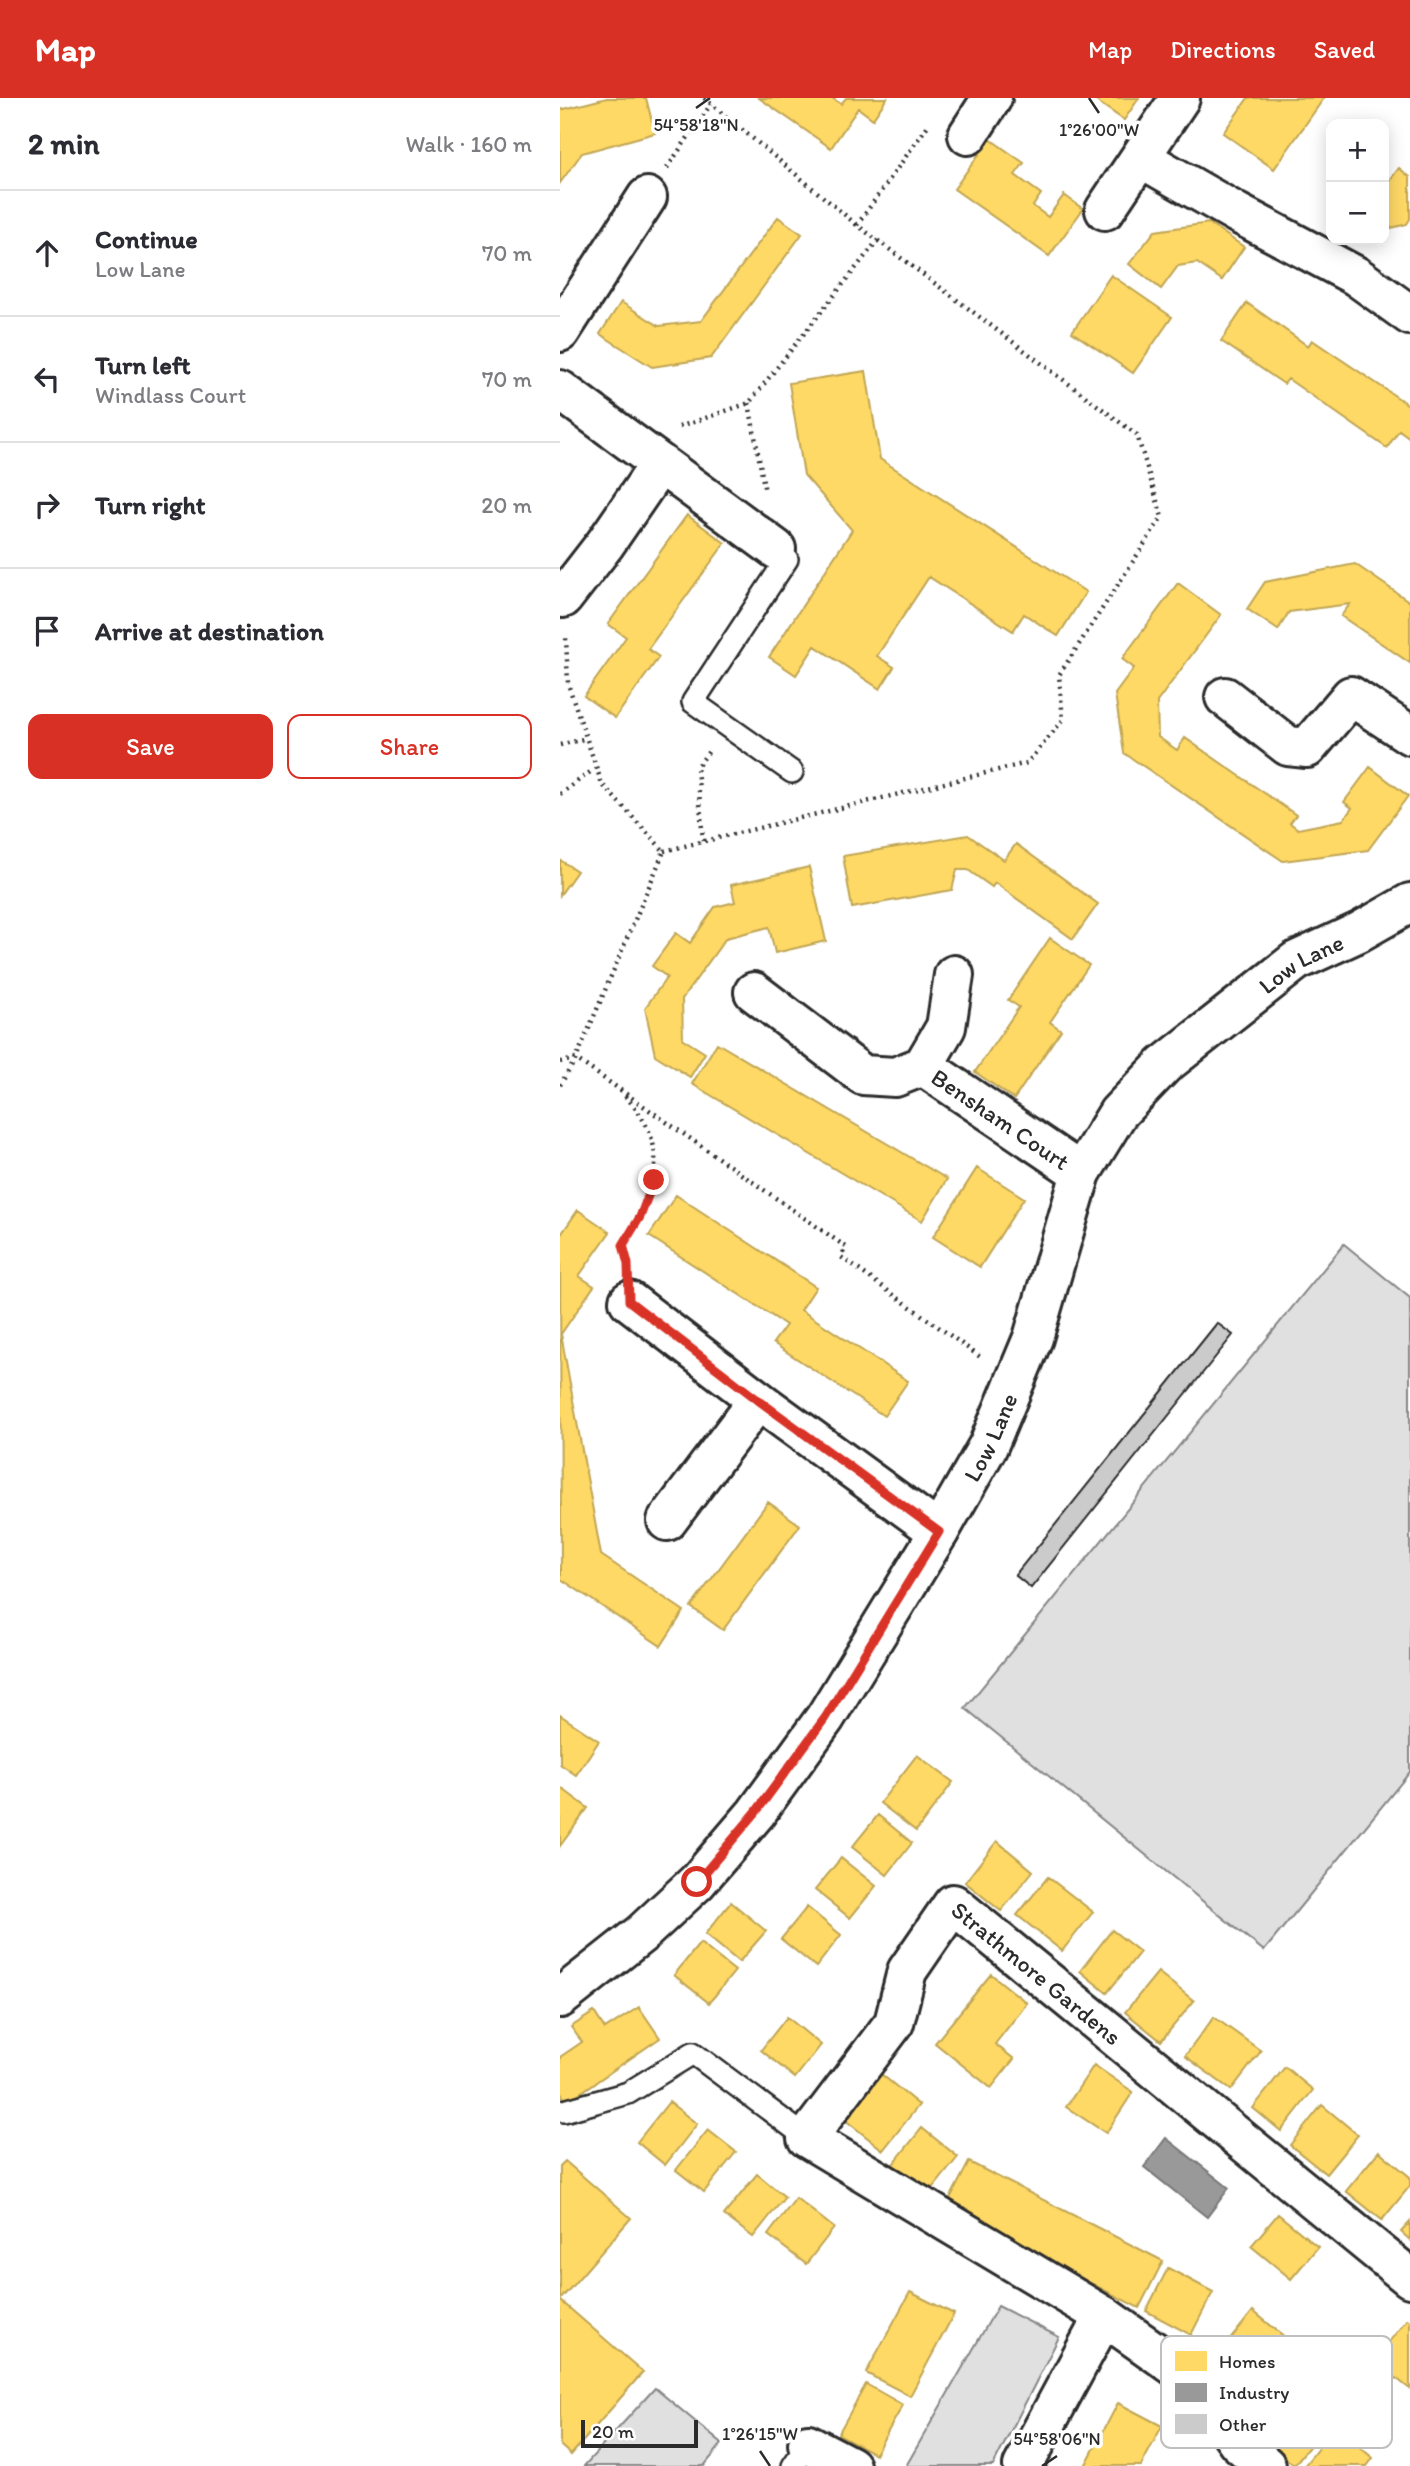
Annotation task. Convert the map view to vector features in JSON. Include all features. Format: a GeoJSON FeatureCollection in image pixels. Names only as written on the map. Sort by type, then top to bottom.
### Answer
{"type":"FeatureCollection","features":[{"type":"Feature","properties":{"kind":"street"},"geometry":{"type":"LineString","coordinates":[[968,135],[992,98]]}},
{"type":"Feature","properties":{"kind":"street"},"geometry":{"type":"LineString","coordinates":[[1105,210],[1180,98]]}},
{"type":"Feature","properties":{"kind":"street"},"geometry":{"type":"LineString","coordinates":[[1141,158],[1356,276],[1410,314]]}},
{"type":"Feature","properties":{"kind":"street"},"geometry":{"type":"LineString","coordinates":[[560,332],[647,197]]}},
{"type":"Feature","properties":{"kind":"street"},"geometry":{"type":"LineString","coordinates":[[560,390],[776,549]]}},
{"type":"Feature","properties":{"kind":"street"},"geometry":{"type":"LineString","coordinates":[[564,598],[605,544],[646,453]]}},
{"type":"Feature","properties":{"kind":"street"},"geometry":{"type":"LineString","coordinates":[[1225,697],[1289,746],[1307,748],[1351,696],[1410,735]]}},
{"type":"Feature","properties":{"kind":"street","name":"Low Lane"},"geometry":{"type":"LineString","coordinates":[[560,1998],[641,1934],[697,1882],[756,1812],[825,1718],[939,1532],[988,1446],[1033,1338],[1081,1173],[1118,1113],[1164,1065],[1297,961],[1359,932],[1410,903]]}},
{"type":"Feature","properties":{"kind":"street","name":"Bensham Court"},"geometry":{"type":"LineString","coordinates":[[754,992],[863,1075],[895,1077],[923,1066],[946,1027],[954,975]]}},
{"type":"Feature","properties":{"kind":"street","name":"Bensham Court"},"geometry":{"type":"LineString","coordinates":[[923,1066],[1081,1173]]}},
{"type":"Feature","properties":{"kind":"street"},"geometry":{"type":"LineString","coordinates":[[629,1301],[758,1400],[939,1532]]}},
{"type":"Feature","properties":{"kind":"street"},"geometry":{"type":"LineString","coordinates":[[667,1521],[758,1400]]}},
{"type":"Feature","properties":{"kind":"street","name":"Strathmore Gardens"},"geometry":{"type":"LineString","coordinates":[[807,2138],[894,2023],[907,1971],[953,1904],[1410,2278]]}},
{"type":"Feature","properties":{"kind":"street"},"geometry":{"type":"LineString","coordinates":[[807,2138],[1104,2316],[1161,2356]]}},
{"type":"Feature","properties":{"kind":"street"},"geometry":{"type":"LineString","coordinates":[[1023,2466],[1104,2316]]}},
{"type":"Feature","properties":{"kind":"street"},"geometry":{"type":"LineString","coordinates":[[1245,2448],[1266,2466]]}},
{"type":"Feature","properties":{"kind":"street"},"geometry":{"type":"LineString","coordinates":[[800,2455],[850,2466]]}},
{"type":"Feature","properties":{"kind":"lane"},"geometry":{"type":"LineString","coordinates":[[776,549],[787,559],[693,702],[792,772]]}},
{"type":"Feature","properties":{"kind":"lane"},"geometry":{"type":"LineString","coordinates":[[564,2111],[628,2092],[693,2053],[807,2138]]}},
{"type":"Feature","properties":{"kind":"path"},"geometry":{"type":"LineString","coordinates":[[664,851],[1027,763],[1063,720],[1059,674],[1161,517],[1137,435],[857,225],[704,98]]}},
{"type":"Feature","properties":{"kind":"path"},"geometry":{"type":"LineString","coordinates":[[647,197],[711,104]]}},
{"type":"Feature","properties":{"kind":"path"},"geometry":{"type":"LineString","coordinates":[[857,225],[936,114],[968,135]]}},
{"type":"Feature","properties":{"kind":"path"},"geometry":{"type":"LineString","coordinates":[[646,453],[749,403],[878,240]]}},
{"type":"Feature","properties":{"kind":"path"},"geometry":{"type":"LineString","coordinates":[[749,403],[776,549]]}},
{"type":"Feature","properties":{"kind":"path"},"geometry":{"type":"LineString","coordinates":[[564,598],[568,684],[602,784],[664,851]]}},
{"type":"Feature","properties":{"kind":"path"},"geometry":{"type":"LineString","coordinates":[[704,841],[697,767],[727,727]]}},
{"type":"Feature","properties":{"kind":"path"},"geometry":{"type":"LineString","coordinates":[[560,745],[587,738]]}},
{"type":"Feature","properties":{"kind":"path"},"geometry":{"type":"LineString","coordinates":[[560,794],[593,770]]}},
{"type":"Feature","properties":{"kind":"path"},"geometry":{"type":"LineString","coordinates":[[560,1085],[576,1059],[664,851]]}},
{"type":"Feature","properties":{"kind":"path"},"geometry":{"type":"LineString","coordinates":[[560,1062],[576,1059],[846,1247],[841,1256],[1015,1382]]}},
{"type":"Feature","properties":{"kind":"path"},"geometry":{"type":"LineString","coordinates":[[617,1088],[638,1110],[655,1144],[654,1180],[640,1217],[623,1245],[628,1264],[629,1301]]}},
{"type":"Feature","properties":{"kind":"shaded area"},"geometry":{"type":"Polygon","coordinates":[[[1344,1244],[1410,1298],[1410,1772],[1264,1951],[965,1708],[1344,1244]]]}},
{"type":"Feature","properties":{"kind":"shaded area"},"geometry":{"type":"Polygon","coordinates":[[[998,2306],[1059,2337],[993,2466],[906,2466],[998,2306]]]}},
{"type":"Feature","properties":{"kind":"shaded area"},"geometry":{"type":"Polygon","coordinates":[[[655,2388],[722,2444],[704,2466],[584,2466],[655,2388]]]}},
{"type":"Feature","properties":{"kind":"building: Homes"},"geometry":{"type":"Polygon","coordinates":[[[607,98],[646,98],[655,133],[582,153],[560,183],[560,110],[607,98]]]}},
{"type":"Feature","properties":{"kind":"building: Homes"},"geometry":{"type":"Polygon","coordinates":[[[759,98],[832,98],[841,104],[846,98],[887,98],[873,119],[858,108],[831,148],[759,98]]]}},
{"type":"Feature","properties":{"kind":"building: Homes"},"geometry":{"type":"Polygon","coordinates":[[[1092,98],[1139,98],[1124,120],[1092,98]]]}},
{"type":"Feature","properties":{"kind":"building: Homes"},"geometry":{"type":"Polygon","coordinates":[[[1248,98],[1324,98],[1274,169],[1223,133],[1248,98]]]}},
{"type":"Feature","properties":{"kind":"building: Homes"},"geometry":{"type":"Polygon","coordinates":[[[990,139],[1024,163],[1015,175],[1041,194],[1033,206],[1048,217],[1064,195],[1083,209],[1049,256],[954,189],[990,139]]]}},
{"type":"Feature","properties":{"kind":"building: Homes"},"geometry":{"type":"Polygon","coordinates":[[[1399,168],[1410,177],[1410,219],[1407,224],[1389,229],[1389,182],[1399,168]]]}},
{"type":"Feature","properties":{"kind":"building: Homes"},"geometry":{"type":"Polygon","coordinates":[[[778,217],[802,234],[711,358],[652,367],[600,334],[621,302],[659,326],[701,321],[778,217]]]}},
{"type":"Feature","properties":{"kind":"building: Homes"},"geometry":{"type":"Polygon","coordinates":[[[1209,223],[1244,247],[1222,280],[1197,263],[1178,266],[1161,289],[1129,264],[1155,231],[1209,223]]]}},
{"type":"Feature","properties":{"kind":"building: Homes"},"geometry":{"type":"Polygon","coordinates":[[[1111,275],[1172,317],[1133,373],[1072,332],[1111,275]]]}},
{"type":"Feature","properties":{"kind":"building: Homes"},"geometry":{"type":"Polygon","coordinates":[[[1247,303],[1308,346],[1312,340],[1410,406],[1410,438],[1399,430],[1387,448],[1288,379],[1284,384],[1221,341],[1247,303]]]}},
{"type":"Feature","properties":{"kind":"building: Homes"},"geometry":{"type":"Polygon","coordinates":[[[866,371],[880,459],[1086,592],[1058,636],[1024,614],[1013,631],[929,577],[877,656],[894,667],[880,689],[815,646],[796,675],[769,657],[852,530],[804,475],[789,383],[866,371]]]}},
{"type":"Feature","properties":{"kind":"building: Homes"},"geometry":{"type":"Polygon","coordinates":[[[687,515],[725,543],[648,649],[659,657],[615,718],[584,696],[626,637],[608,624],[687,515]]]}},
{"type":"Feature","properties":{"kind":"building: Homes"},"geometry":{"type":"Polygon","coordinates":[[[1355,564],[1410,602],[1410,663],[1341,616],[1350,604],[1289,612],[1278,630],[1247,609],[1265,582],[1355,564]]]}},
{"type":"Feature","properties":{"kind":"building: Homes"},"geometry":{"type":"Polygon","coordinates":[[[1178,583],[1221,615],[1157,702],[1158,737],[1177,750],[1185,738],[1296,815],[1290,823],[1298,829],[1343,820],[1352,808],[1344,802],[1370,767],[1408,796],[1368,850],[1283,861],[1124,753],[1115,694],[1134,668],[1122,659],[1178,583]]]}},
{"type":"Feature","properties":{"kind":"building: Homes"},"geometry":{"type":"Polygon","coordinates":[[[968,835],[1004,860],[1016,844],[1098,904],[1073,939],[995,883],[992,887],[968,870],[957,870],[952,890],[852,908],[843,856],[968,835]]]}},
{"type":"Feature","properties":{"kind":"building: Homes"},"geometry":{"type":"Polygon","coordinates":[[[560,860],[577,871],[560,895],[560,860]]]}},
{"type":"Feature","properties":{"kind":"building: Homes"},"geometry":{"type":"Polygon","coordinates":[[[809,867],[826,941],[775,953],[769,927],[726,938],[682,999],[683,1039],[705,1053],[690,1077],[655,1055],[645,1008],[667,977],[652,966],[676,933],[690,943],[715,907],[735,902],[731,885],[809,867]]]}},
{"type":"Feature","properties":{"kind":"building: Homes"},"geometry":{"type":"Polygon","coordinates":[[[1050,938],[1089,965],[1050,1022],[1061,1030],[1014,1099],[975,1072],[1019,1007],[1008,1000],[1050,938]]]}},
{"type":"Feature","properties":{"kind":"building: Homes"},"geometry":{"type":"Polygon","coordinates":[[[717,1043],[947,1179],[922,1221],[692,1084],[717,1043]]]}},
{"type":"Feature","properties":{"kind":"building: Homes"},"geometry":{"type":"Polygon","coordinates":[[[977,1168],[1024,1198],[980,1267],[933,1237],[977,1168]]]}},
{"type":"Feature","properties":{"kind":"building: Homes"},"geometry":{"type":"Polygon","coordinates":[[[676,1195],[816,1287],[801,1310],[908,1381],[884,1416],[773,1343],[786,1325],[649,1236],[676,1195]]]}},
{"type":"Feature","properties":{"kind":"building: Homes"},"geometry":{"type":"Polygon","coordinates":[[[578,1210],[610,1232],[579,1276],[594,1286],[561,1334],[601,1555],[684,1611],[661,1646],[561,1579],[560,1236],[578,1210]]]}},
{"type":"Feature","properties":{"kind":"building: Homes"},"geometry":{"type":"Polygon","coordinates":[[[768,1502],[800,1525],[723,1630],[691,1607],[768,1502]]]}},
{"type":"Feature","properties":{"kind":"building: Homes"},"geometry":{"type":"Polygon","coordinates":[[[560,1715],[599,1741],[576,1775],[560,1764],[560,1715]]]}},
{"type":"Feature","properties":{"kind":"building: Homes"},"geometry":{"type":"Polygon","coordinates":[[[917,1755],[953,1782],[916,1831],[880,1803],[917,1755]]]}},
{"type":"Feature","properties":{"kind":"building: Homes"},"geometry":{"type":"Polygon","coordinates":[[[560,1787],[588,1808],[560,1846],[560,1787]]]}},
{"type":"Feature","properties":{"kind":"building: Homes"},"geometry":{"type":"Polygon","coordinates":[[[878,1815],[912,1843],[887,1875],[852,1847],[878,1815]]]}},
{"type":"Feature","properties":{"kind":"building: Homes"},"geometry":{"type":"Polygon","coordinates":[[[997,1841],[1033,1871],[1001,1911],[965,1882],[997,1841]]]}},
{"type":"Feature","properties":{"kind":"building: Homes"},"geometry":{"type":"Polygon","coordinates":[[[841,1858],[876,1886],[850,1918],[815,1890],[841,1858]]]}},
{"type":"Feature","properties":{"kind":"building: Homes"},"geometry":{"type":"Polygon","coordinates":[[[1048,1877],[1093,1912],[1062,1951],[1017,1915],[1048,1877]]]}},
{"type":"Feature","properties":{"kind":"building: Homes"},"geometry":{"type":"Polygon","coordinates":[[[731,1902],[766,1931],[739,1962],[705,1934],[731,1902]]]}},
{"type":"Feature","properties":{"kind":"building: Homes"},"geometry":{"type":"Polygon","coordinates":[[[807,1907],[841,1935],[816,1967],[781,1939],[807,1907]]]}},
{"type":"Feature","properties":{"kind":"building: Homes"},"geometry":{"type":"Polygon","coordinates":[[[1112,1930],[1140,1952],[1107,1993],[1080,1971],[1112,1930]]]}},
{"type":"Feature","properties":{"kind":"building: Homes"},"geometry":{"type":"Polygon","coordinates":[[[700,1943],[735,1971],[709,2003],[674,1975],[700,1943]]]}},
{"type":"Feature","properties":{"kind":"building: Homes"},"geometry":{"type":"Polygon","coordinates":[[[1158,1972],[1194,2001],[1161,2041],[1125,2012],[1158,1972]]]}},
{"type":"Feature","properties":{"kind":"building: Homes"},"geometry":{"type":"Polygon","coordinates":[[[991,1974],[1027,2003],[995,2044],[1014,2059],[991,2088],[935,2043],[991,1974]]]}},
{"type":"Feature","properties":{"kind":"building: Homes"},"geometry":{"type":"Polygon","coordinates":[[[639,2007],[660,2038],[567,2102],[560,2092],[560,2057],[582,2042],[571,2027],[594,2012],[605,2029],[639,2007]]]}},
{"type":"Feature","properties":{"kind":"building: Homes"},"geometry":{"type":"Polygon","coordinates":[[[787,2017],[821,2045],[795,2078],[761,2050],[787,2017]]]}},
{"type":"Feature","properties":{"kind":"building: Homes"},"geometry":{"type":"Polygon","coordinates":[[[1214,2017],[1261,2051],[1231,2090],[1185,2056],[1214,2017]]]}},
{"type":"Feature","properties":{"kind":"building: Homes"},"geometry":{"type":"Polygon","coordinates":[[[1094,2065],[1133,2092],[1106,2133],[1066,2107],[1094,2065]]]}},
{"type":"Feature","properties":{"kind":"building: Homes"},"geometry":{"type":"Polygon","coordinates":[[[1285,2067],[1313,2090],[1281,2131],[1253,2108],[1285,2067]]]}},
{"type":"Feature","properties":{"kind":"building: Homes"},"geometry":{"type":"Polygon","coordinates":[[[881,2074],[919,2105],[883,2150],[844,2119],[881,2074]]]}},
{"type":"Feature","properties":{"kind":"building: Homes"},"geometry":{"type":"Polygon","coordinates":[[[669,2102],[697,2124],[665,2165],[637,2142],[669,2102]]]}},
{"type":"Feature","properties":{"kind":"building: Homes"},"geometry":{"type":"Polygon","coordinates":[[[1322,2105],[1358,2135],[1326,2174],[1290,2145],[1322,2105]]]}},
{"type":"Feature","properties":{"kind":"building: Homes"},"geometry":{"type":"Polygon","coordinates":[[[922,2128],[958,2157],[926,2197],[890,2168],[922,2128]]]}},
{"type":"Feature","properties":{"kind":"building: Homes"},"geometry":{"type":"Polygon","coordinates":[[[708,2130],[736,2152],[704,2192],[676,2170],[708,2130]]]}},
{"type":"Feature","properties":{"kind":"building: Homes"},"geometry":{"type":"Polygon","coordinates":[[[1379,2151],[1410,2177],[1410,2186],[1382,2220],[1346,2191],[1379,2151]]]}},
{"type":"Feature","properties":{"kind":"building: Homes"},"geometry":{"type":"Polygon","coordinates":[[[565,2161],[631,2218],[560,2300],[560,2166],[565,2161]]]}},
{"type":"Feature","properties":{"kind":"building: Homes"},"geometry":{"type":"Polygon","coordinates":[[[969,2162],[1163,2261],[1139,2308],[945,2208],[969,2162]]]}},
{"type":"Feature","properties":{"kind":"building: Homes"},"geometry":{"type":"Polygon","coordinates":[[[757,2174],[785,2197],[753,2237],[724,2215],[757,2174]]]}},
{"type":"Feature","properties":{"kind":"building: Homes"},"geometry":{"type":"Polygon","coordinates":[[[796,2198],[834,2228],[806,2264],[768,2235],[796,2198]]]}},
{"type":"Feature","properties":{"kind":"building: Homes"},"geometry":{"type":"Polygon","coordinates":[[[1278,2214],[1318,2247],[1291,2279],[1251,2246],[1278,2214]]]}},
{"type":"Feature","properties":{"kind":"building: Homes"},"geometry":{"type":"Polygon","coordinates":[[[1410,2222],[1410,2240],[1401,2232],[1410,2222]]]}},
{"type":"Feature","properties":{"kind":"building: Homes"},"geometry":{"type":"Polygon","coordinates":[[[1168,2268],[1213,2292],[1191,2335],[1146,2311],[1168,2268]]]}},
{"type":"Feature","properties":{"kind":"building: Homes"},"geometry":{"type":"Polygon","coordinates":[[[910,2292],[954,2314],[910,2396],[866,2373],[910,2292]]]}},
{"type":"Feature","properties":{"kind":"building: Homes"},"geometry":{"type":"Polygon","coordinates":[[[560,2300],[643,2372],[571,2455],[560,2445],[560,2300]]]}},
{"type":"Feature","properties":{"kind":"building: Homes"},"geometry":{"type":"Polygon","coordinates":[[[1253,2311],[1283,2336],[1233,2336],[1253,2311]]]}},
{"type":"Feature","properties":{"kind":"building: Homes"},"geometry":{"type":"Polygon","coordinates":[[[1407,2319],[1410,2321],[1410,2389],[1392,2375],[1392,2338],[1407,2319]]]}},
{"type":"Feature","properties":{"kind":"building: Homes"},"geometry":{"type":"Polygon","coordinates":[[[866,2384],[903,2405],[875,2454],[838,2434],[866,2384]]]}},
{"type":"Feature","properties":{"kind":"building: Homes"},"geometry":{"type":"Polygon","coordinates":[[[1118,2403],[1161,2425],[1141,2466],[1085,2466],[1118,2403]]]}},
{"type":"Feature","properties":{"kind":"building: Homes"},"geometry":{"type":"Polygon","coordinates":[[[1273,2448],[1308,2448],[1294,2465],[1273,2448]]]}},
{"type":"Feature","properties":{"kind":"building: Homes"},"geometry":{"type":"Polygon","coordinates":[[[1318,2448],[1361,2448],[1373,2458],[1367,2466],[1304,2466],[1318,2448]]]}},
{"type":"Feature","properties":{"kind":"building: Industry"},"geometry":{"type":"Polygon","coordinates":[[[1166,2138],[1229,2188],[1207,2217],[1144,2167],[1166,2138]]]}},
{"type":"Feature","properties":{"kind":"building: Other"},"geometry":{"type":"Polygon","coordinates":[[[1217,1323],[1233,1335],[1031,1588],[1015,1575],[1217,1323]]]}},
{"type":"Feature","properties":{"kind":"route"},"geometry":{"type":"LineString","coordinates":[[654,1180],[640,1217],[623,1245],[628,1264],[629,1301],[758,1400],[939,1532],[825,1718],[756,1812],[697,1882]]}}]}
